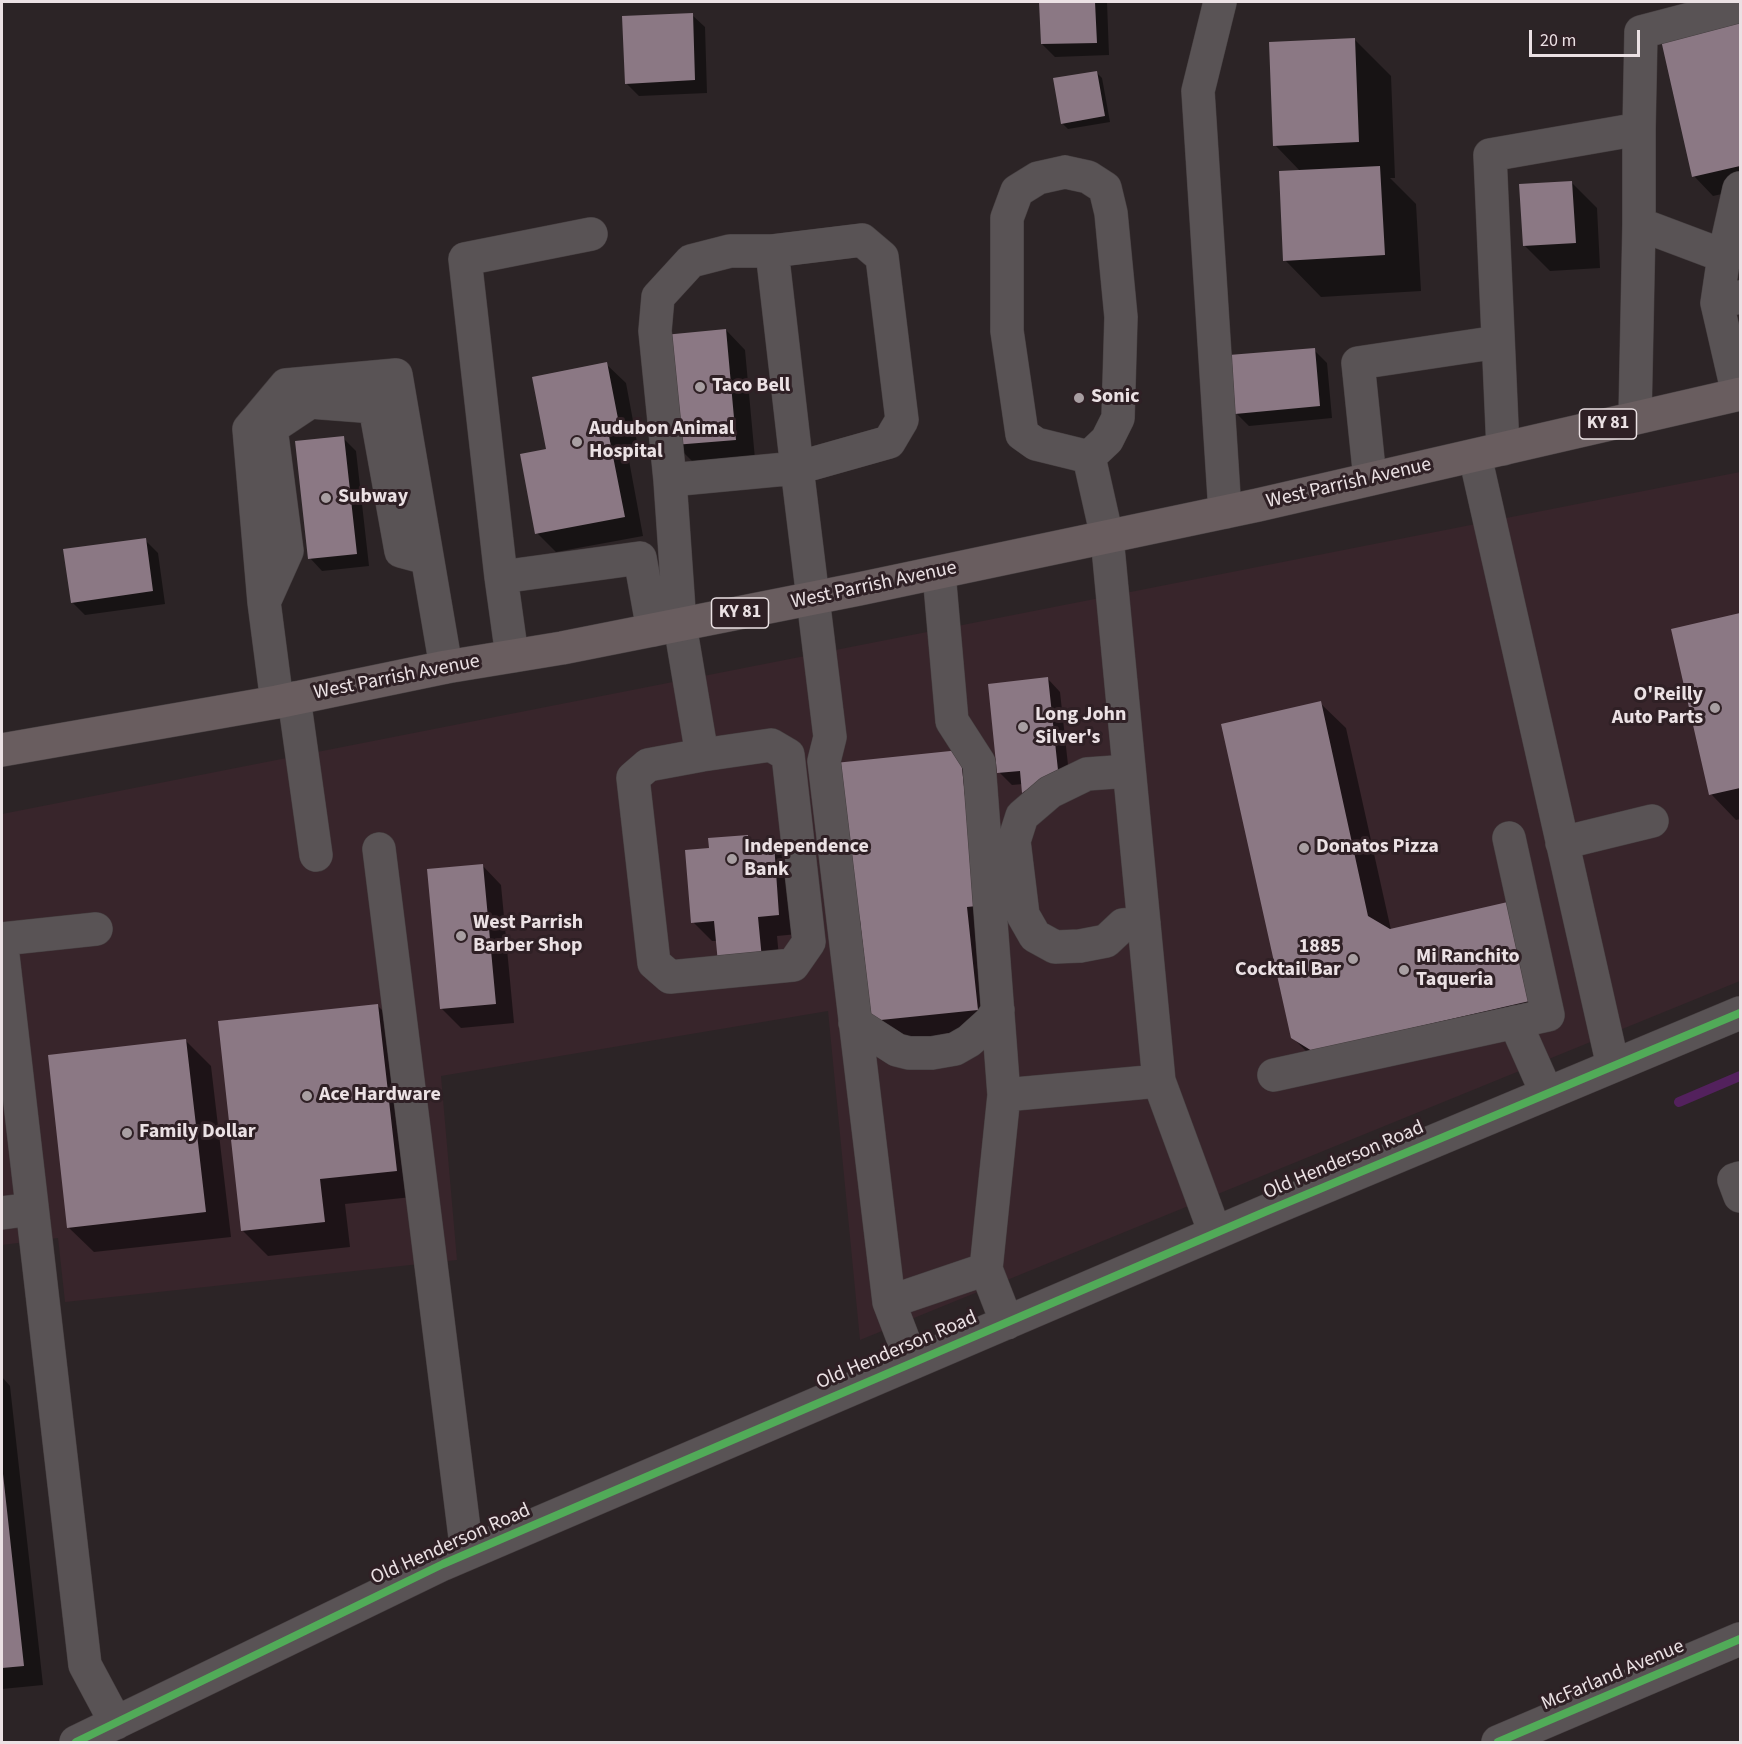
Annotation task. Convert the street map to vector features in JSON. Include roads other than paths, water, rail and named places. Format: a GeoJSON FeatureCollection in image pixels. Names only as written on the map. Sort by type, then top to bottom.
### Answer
{"type":"FeatureCollection","features":[{"type":"Feature","properties":{"kind":"main road","name":"West Parrish Avenue"},"geometry":{"type":"LineString","coordinates":[[2,750],[285,700],[446,667],[667,628],[939,573],[1370,480],[1739,394]]}},
{"type":"Feature","properties":{"kind":"street"},"geometry":{"type":"LineString","coordinates":[[1220,2],[1198,91],[1225,512]]}},
{"type":"Feature","properties":{"kind":"street"},"geometry":{"type":"LineString","coordinates":[[1635,418],[1641,32],[1740,6]]}},
{"type":"Feature","properties":{"kind":"street"},"geometry":{"type":"LineString","coordinates":[[1613,1066],[1562,843],[1489,452],[1498,342],[1490,155],[1639,129]]}},
{"type":"Feature","properties":{"kind":"street"},"geometry":{"type":"LineString","coordinates":[[1065,172],[1088,177],[1105,188],[1111,213],[1121,317],[1118,418],[1107,440],[1089,457],[1035,444],[1023,434],[1007,331],[1007,218],[1017,191],[1038,178],[1065,172]]}},
{"type":"Feature","properties":{"kind":"street"},"geometry":{"type":"LineString","coordinates":[[1739,394],[1729,300],[1738,189],[1740,188]]}},
{"type":"Feature","properties":{"kind":"street"},"geometry":{"type":"LineString","coordinates":[[1639,224],[1732,254]]}},
{"type":"Feature","properties":{"kind":"street"},"geometry":{"type":"LineString","coordinates":[[512,656],[465,259],[591,234]]}},
{"type":"Feature","properties":{"kind":"street"},"geometry":{"type":"LineString","coordinates":[[667,628],[670,480],[655,331],[658,297],[691,261],[730,251],[772,251],[862,240],[882,257],[902,420],[889,442],[797,468],[670,480]]}},
{"type":"Feature","properties":{"kind":"street"},"geometry":{"type":"LineString","coordinates":[[772,251],[830,737],[824,761],[890,1302],[912,1362]]}},
{"type":"Feature","properties":{"kind":"street"},"geometry":{"type":"LineString","coordinates":[[1370,480],[1358,363],[1498,342]]}},
{"type":"Feature","properties":{"kind":"street"},"geometry":{"type":"LineString","coordinates":[[316,855],[264,602],[287,551],[271,428],[310,402],[375,407],[401,551],[427,558],[446,667]]}},
{"type":"Feature","properties":{"kind":"street"},"geometry":{"type":"LineString","coordinates":[[1089,457],[1107,537],[1159,1081],[1215,1233]]}},
{"type":"Feature","properties":{"kind":"street"},"geometry":{"type":"LineString","coordinates":[[501,577],[640,558],[667,628],[702,755]]}},
{"type":"Feature","properties":{"kind":"street"},"geometry":{"type":"LineString","coordinates":[[939,573],[952,721],[979,763],[1004,1095],[986,1269],[1007,1323]]}},
{"type":"Feature","properties":{"kind":"street"},"geometry":{"type":"LineString","coordinates":[[771,746],[788,755],[809,942],[793,964],[670,977],[654,963],[633,778],[648,765],[702,755],[771,746]]}},
{"type":"Feature","properties":{"kind":"street"},"geometry":{"type":"LineString","coordinates":[[1129,771],[1087,774],[1050,792],[1022,816],[1014,841],[1023,915],[1035,936],[1054,947],[1080,946],[1106,941],[1123,925],[1144,923]]}},
{"type":"Feature","properties":{"kind":"street"},"geometry":{"type":"LineString","coordinates":[[1562,843],[1652,821]]}},
{"type":"Feature","properties":{"kind":"street"},"geometry":{"type":"LineString","coordinates":[[1274,1075],[1548,1015],[1509,838]]}},
{"type":"Feature","properties":{"kind":"street"},"geometry":{"type":"LineString","coordinates":[[379,849],[467,1553]]}},
{"type":"Feature","properties":{"kind":"street"},"geometry":{"type":"LineString","coordinates":[[2,939],[96,929]]}},
{"type":"Feature","properties":{"kind":"street"},"geometry":{"type":"LineString","coordinates":[[2,947],[17,1211],[85,1665],[116,1723]]}},
{"type":"Feature","properties":{"kind":"street"},"geometry":{"type":"LineString","coordinates":[[855,1023],[897,1050],[909,1053],[932,1053],[955,1048],[969,1041],[990,1022],[998,1010]]}},
{"type":"Feature","properties":{"kind":"street","name":"Old Henderson Road"},"geometry":{"type":"LineString","coordinates":[[76,1743],[467,1553],[1215,1233],[1740,1013]]}},
{"type":"Feature","properties":{"kind":"street"},"geometry":{"type":"LineString","coordinates":[[1515,1022],[1547,1094]]}},
{"type":"Feature","properties":{"kind":"street"},"geometry":{"type":"LineString","coordinates":[[1004,1095],[1159,1081]]}},
{"type":"Feature","properties":{"kind":"street"},"geometry":{"type":"LineString","coordinates":[[1740,1178],[1734,1180],[1740,1196]]}},
{"type":"Feature","properties":{"kind":"street"},"geometry":{"type":"LineString","coordinates":[[890,1302],[986,1269]]}},
{"type":"Feature","properties":{"kind":"street","name":"McFarland Avenue"},"geometry":{"type":"LineString","coordinates":[[1498,1743],[1740,1639]]}},
{"type":"Feature","properties":{"kind":"waterway"},"geometry":{"type":"LineString","coordinates":[[1679,1102],[1740,1076]]}},
{"type":"Feature","properties":{"kind":"place","name":"Taco Bell"},"geometry":{"type":"Point","coordinates":[700,387]}},
{"type":"Feature","properties":{"kind":"place","name":"Sonic"},"geometry":{"type":"Point","coordinates":[1079,398]}},
{"type":"Feature","properties":{"kind":"place","name":"Audubon Animal Hospital"},"geometry":{"type":"Point","coordinates":[577,442]}},
{"type":"Feature","properties":{"kind":"place","name":"Subway"},"geometry":{"type":"Point","coordinates":[326,498]}},
{"type":"Feature","properties":{"kind":"place","name":"O'Reilly Auto Parts"},"geometry":{"type":"Point","coordinates":[1715,708]}},
{"type":"Feature","properties":{"kind":"place","name":"Long John Silver's"},"geometry":{"type":"Point","coordinates":[1023,727]}},
{"type":"Feature","properties":{"kind":"place","name":"Donatos Pizza"},"geometry":{"type":"Point","coordinates":[1304,848]}},
{"type":"Feature","properties":{"kind":"place","name":"Independence Bank"},"geometry":{"type":"Point","coordinates":[732,859]}},
{"type":"Feature","properties":{"kind":"place","name":"West Parrish Barber Shop"},"geometry":{"type":"Point","coordinates":[461,936]}},
{"type":"Feature","properties":{"kind":"place","name":"1885 Cocktail Bar"},"geometry":{"type":"Point","coordinates":[1353,959]}},
{"type":"Feature","properties":{"kind":"place","name":"Mi Ranchito Taqueria"},"geometry":{"type":"Point","coordinates":[1404,970]}},
{"type":"Feature","properties":{"kind":"place","name":"Ace Hardware"},"geometry":{"type":"Point","coordinates":[307,1096]}},
{"type":"Feature","properties":{"kind":"place","name":"Family Dollar"},"geometry":{"type":"Point","coordinates":[127,1133]}}]}
